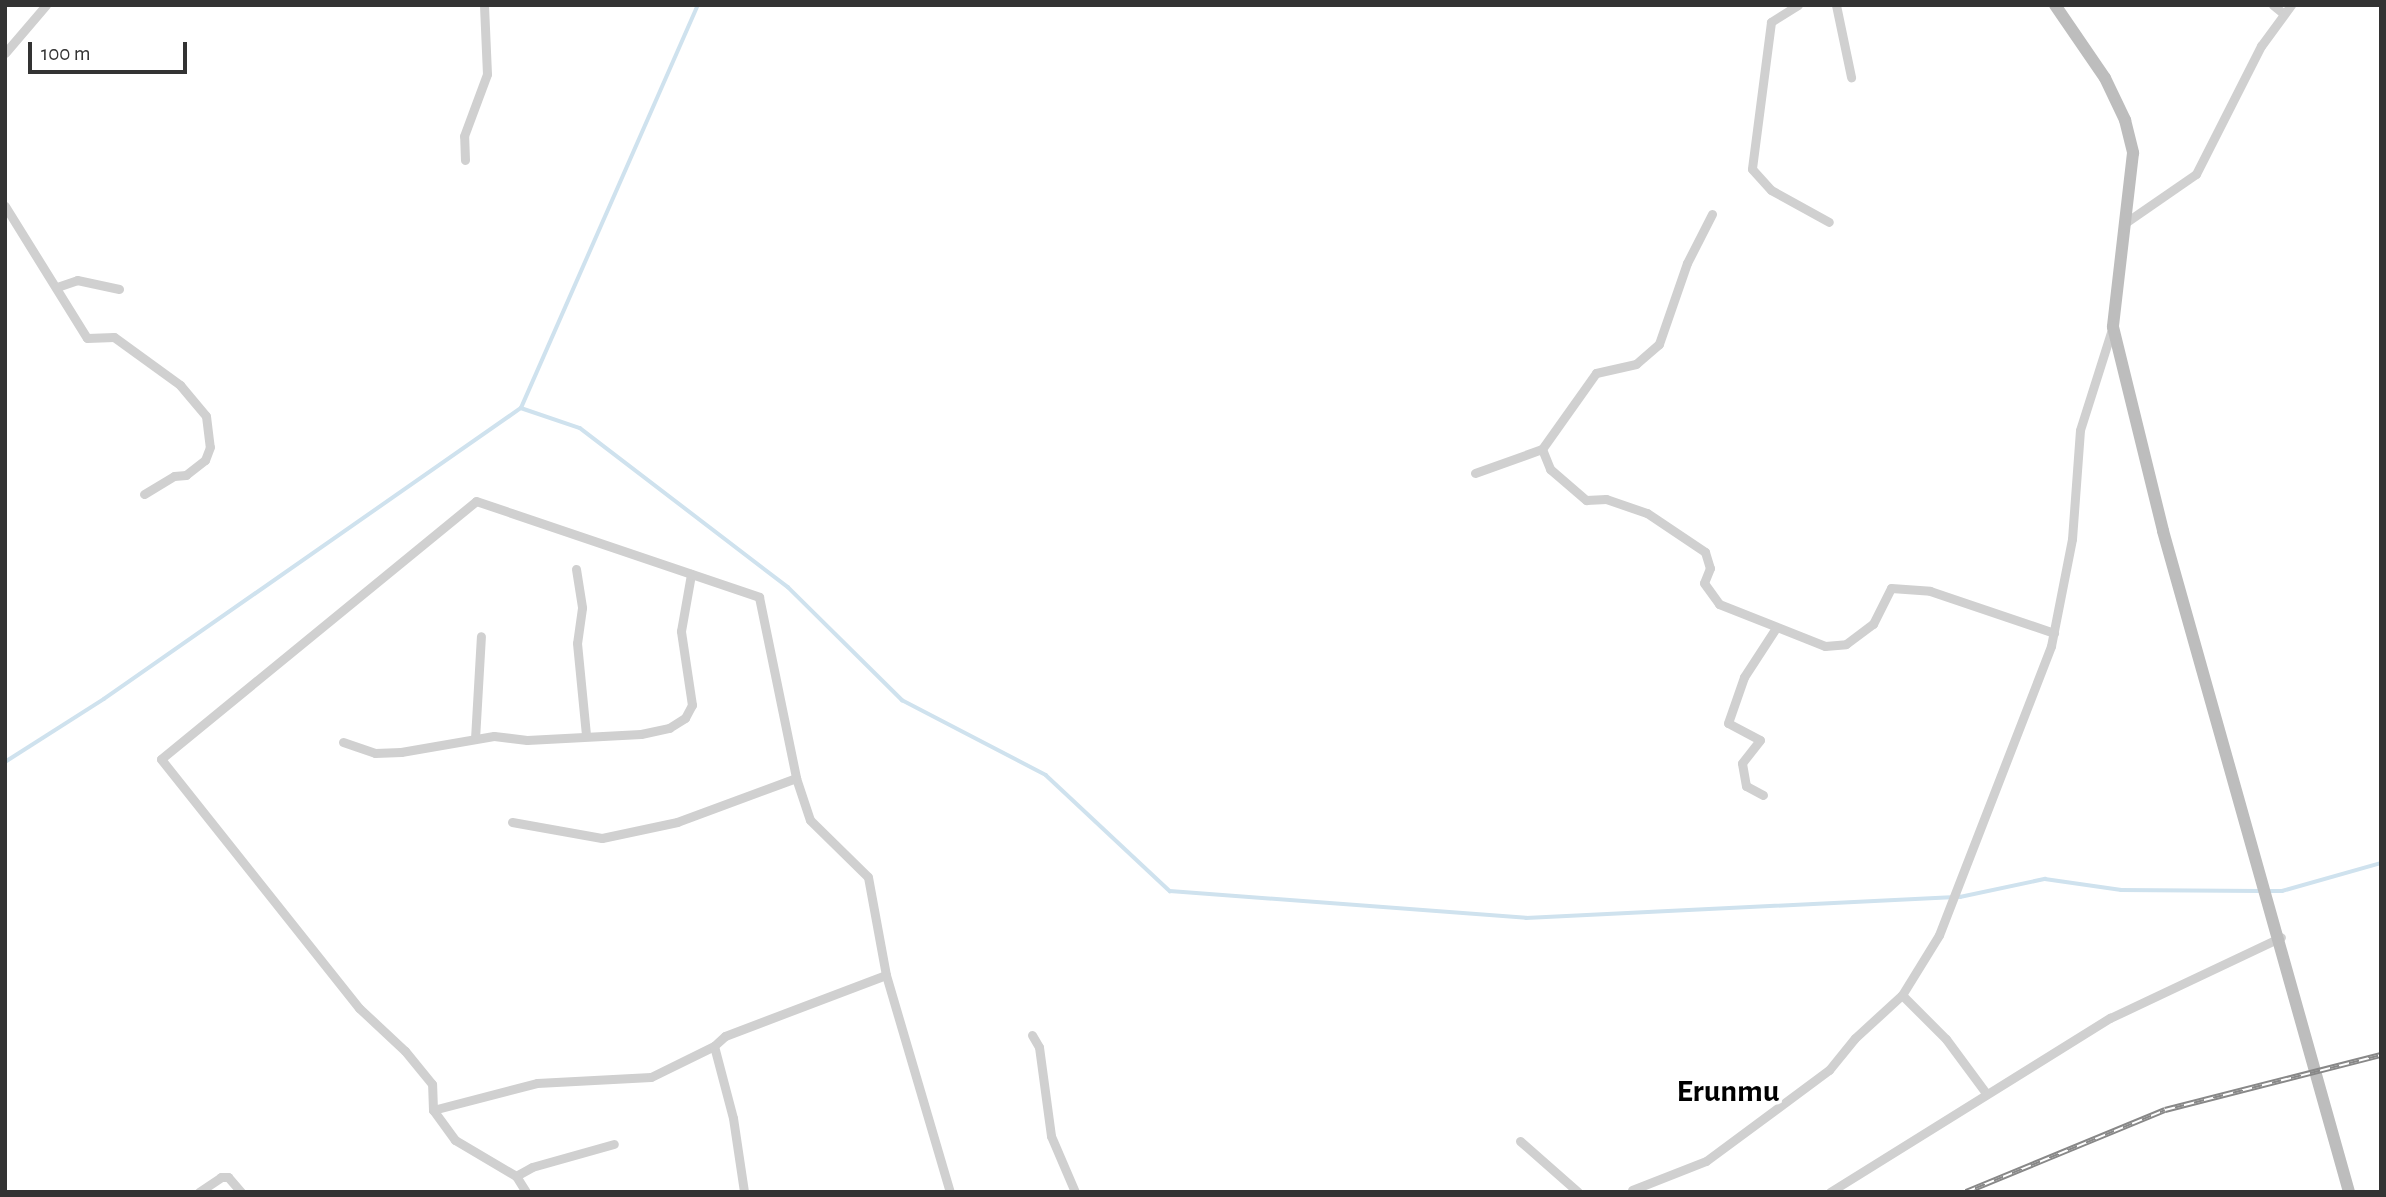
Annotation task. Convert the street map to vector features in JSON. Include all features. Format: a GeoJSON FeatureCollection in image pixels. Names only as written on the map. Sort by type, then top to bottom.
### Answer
{"type":"FeatureCollection","features":[{"type":"Feature","properties":{"kind":"street"},"geometry":{"type":"LineString","coordinates":[[5,53],[47,5]]}},
{"type":"Feature","properties":{"kind":"street"},"geometry":{"type":"LineString","coordinates":[[465,160],[464,136],[487,74],[484,5]]}},
{"type":"Feature","properties":{"kind":"street"},"geometry":{"type":"LineString","coordinates":[[1798,5],[1771,22],[1752,169],[1771,190],[1829,222]]}},
{"type":"Feature","properties":{"kind":"street"},"geometry":{"type":"LineString","coordinates":[[1836,5],[1851,77]]}},
{"type":"Feature","properties":{"kind":"street"},"geometry":{"type":"LineString","coordinates":[[1632,1190],[1706,1161],[1829,1070],[1855,1038],[1902,995],[1940,935],[2054,633],[2072,539],[2080,430],[2112,327],[2133,153],[2125,120],[2105,78],[2055,5]]}},
{"type":"Feature","properties":{"kind":"street"},"geometry":{"type":"LineString","coordinates":[[2273,5],[2283,13]]}},
{"type":"Feature","properties":{"kind":"street"},"geometry":{"type":"LineString","coordinates":[[2124,223],[2196,174],[2283,13],[2291,5]]}},
{"type":"Feature","properties":{"kind":"street"},"geometry":{"type":"LineString","coordinates":[[5,206],[88,338],[114,337],[180,385],[206,416],[210,447],[205,460],[186,475],[174,476],[144,494]]}},
{"type":"Feature","properties":{"kind":"street"},"geometry":{"type":"LineString","coordinates":[[1475,473],[1542,449],[1596,373],[1636,364],[1659,344],[1699,234],[1712,214]]}},
{"type":"Feature","properties":{"kind":"street"},"geometry":{"type":"LineString","coordinates":[[57,287],[78,280],[119,289]]}},
{"type":"Feature","properties":{"kind":"street"},"geometry":{"type":"LineString","coordinates":[[2112,327],[2163,531],[2281,937],[2349,1192]]}},
{"type":"Feature","properties":{"kind":"street"},"geometry":{"type":"LineString","coordinates":[[1542,449],[1550,469],[1586,500],[1631,507],[1683,535],[1705,552],[1710,568],[1703,583],[1719,604],[1825,646],[1846,644],[1872,625],[1891,588],[1930,591],[2054,633]]}},
{"type":"Feature","properties":{"kind":"street"},"geometry":{"type":"LineString","coordinates":[[526,1192],[516,1176],[455,1140],[433,1110],[432,1084],[405,1051],[359,1008],[161,759],[476,501],[759,597],[796,778],[810,820],[869,877],[886,975],[950,1192]]}},
{"type":"Feature","properties":{"kind":"street"},"geometry":{"type":"LineString","coordinates":[[576,569],[582,608],[577,643],[586,735]]}},
{"type":"Feature","properties":{"kind":"street"},"geometry":{"type":"LineString","coordinates":[[343,742],[375,752],[401,752],[475,738],[640,734],[669,728],[685,718],[692,705],[681,631],[691,574]]}},
{"type":"Feature","properties":{"kind":"street"},"geometry":{"type":"LineString","coordinates":[[1763,796],[1745,786],[1742,763],[1760,740],[1728,723],[1744,677],[1776,628]]}},
{"type":"Feature","properties":{"kind":"street"},"geometry":{"type":"LineString","coordinates":[[475,738],[481,636]]}},
{"type":"Feature","properties":{"kind":"street"},"geometry":{"type":"LineString","coordinates":[[512,822],[602,838],[677,822],[796,778]]}},
{"type":"Feature","properties":{"kind":"street"},"geometry":{"type":"LineString","coordinates":[[1830,1192],[2109,1018],[2281,937]]}},
{"type":"Feature","properties":{"kind":"street"},"geometry":{"type":"LineString","coordinates":[[433,1110],[537,1083],[651,1077],[714,1046],[725,1036],[886,975]]}},
{"type":"Feature","properties":{"kind":"street"},"geometry":{"type":"LineString","coordinates":[[1902,995],[1946,1039],[1986,1093]]}},
{"type":"Feature","properties":{"kind":"street"},"geometry":{"type":"LineString","coordinates":[[1032,1035],[1039,1047],[1051,1136],[1075,1192]]}},
{"type":"Feature","properties":{"kind":"street"},"geometry":{"type":"LineString","coordinates":[[714,1046],[733,1118],[744,1192]]}},
{"type":"Feature","properties":{"kind":"street"},"geometry":{"type":"LineString","coordinates":[[1520,1141],[1578,1192]]}},
{"type":"Feature","properties":{"kind":"street"},"geometry":{"type":"LineString","coordinates":[[516,1176],[532,1167],[614,1144]]}},
{"type":"Feature","properties":{"kind":"street"},"geometry":{"type":"LineString","coordinates":[[199,1192],[221,1177],[228,1177],[242,1192]]}},
{"type":"Feature","properties":{"kind":"waterway"},"geometry":{"type":"LineString","coordinates":[[5,762],[104,699],[521,408],[698,5]]}},
{"type":"Feature","properties":{"kind":"waterway"},"geometry":{"type":"LineString","coordinates":[[521,408],[580,428],[788,587],[902,700],[1046,775],[1170,891],[1526,918],[1960,897],[2045,879],[2121,890],[2260,891]]}},
{"type":"Feature","properties":{"kind":"waterway"},"geometry":{"type":"LineString","coordinates":[[2268,891],[2282,891],[2381,863]]}},
{"type":"Feature","properties":{"kind":"railway"},"geometry":{"type":"LineString","coordinates":[[1966,1192],[2165,1110],[2381,1055]]}},
{"type":"Feature","properties":{"kind":"district","name":"Erunmu"},"geometry":{"type":"Point","coordinates":[1728,1091]}}]}
